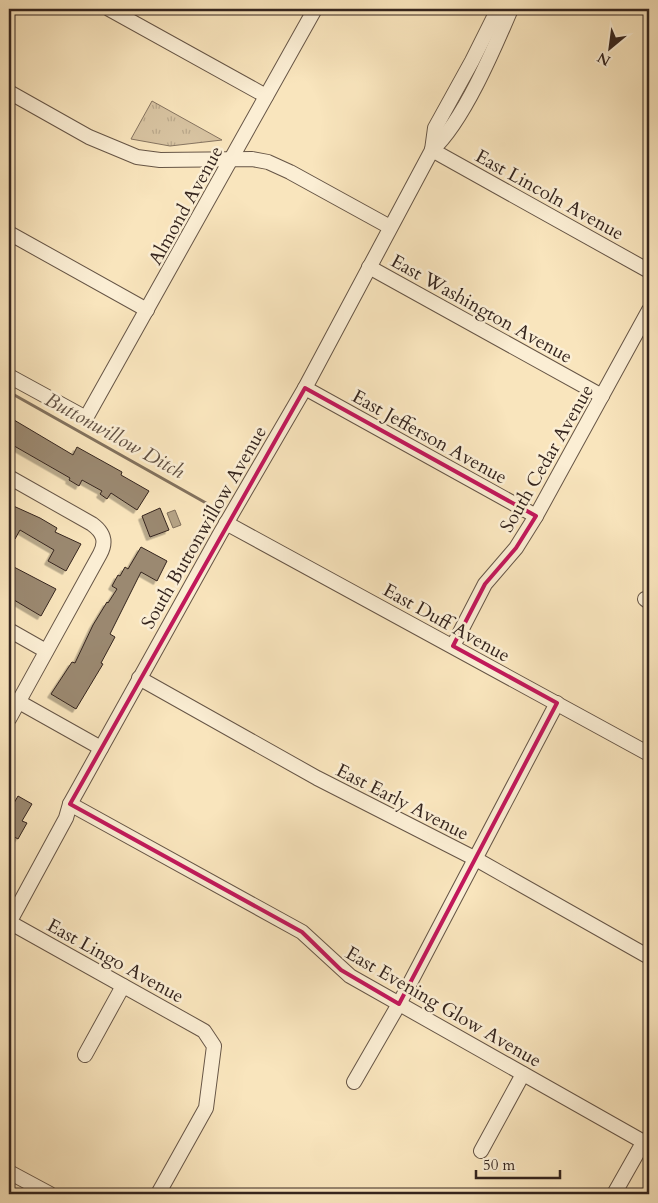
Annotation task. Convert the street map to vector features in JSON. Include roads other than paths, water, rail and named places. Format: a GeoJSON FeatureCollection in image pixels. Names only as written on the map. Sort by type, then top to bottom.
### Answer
{"type":"FeatureCollection","features":[{"type":"Feature","properties":{"kind":"street"},"geometry":{"type":"LineString","coordinates":[[110,9],[266,96]]}},
{"type":"Feature","properties":{"kind":"street","name":"Almond Avenue"},"geometry":{"type":"LineString","coordinates":[[9,376],[86,418],[315,9]]}},
{"type":"Feature","properties":{"kind":"street","name":"South Buttonwillow Avenue"},"geometry":{"type":"LineString","coordinates":[[432,150],[435,128],[498,9]]}},
{"type":"Feature","properties":{"kind":"street","name":"South Buttonwillow Avenue"},"geometry":{"type":"LineString","coordinates":[[9,922],[66,818],[70,804],[139,678],[305,388],[432,150],[446,138],[480,75],[511,9]]}},
{"type":"Feature","properties":{"kind":"street","name":"East Washington Avenue"},"geometry":{"type":"LineString","coordinates":[[9,92],[88,137],[137,157],[160,160],[252,159],[276,166],[390,227]]}},
{"type":"Feature","properties":{"kind":"street","name":"East Lincoln Avenue"},"geometry":{"type":"LineString","coordinates":[[432,150],[649,270]]}},
{"type":"Feature","properties":{"kind":"street"},"geometry":{"type":"LineString","coordinates":[[9,233],[147,310]]}},
{"type":"Feature","properties":{"kind":"street","name":"East Washington Avenue"},"geometry":{"type":"LineString","coordinates":[[369,267],[602,396]]}},
{"type":"Feature","properties":{"kind":"street","name":"South Cedar Avenue"},"geometry":{"type":"LineString","coordinates":[[453,646],[485,584],[516,548],[536,516],[649,310]]}},
{"type":"Feature","properties":{"kind":"street","name":"East Jefferson Avenue"},"geometry":{"type":"LineString","coordinates":[[305,388],[536,516]]}},
{"type":"Feature","properties":{"kind":"street"},"geometry":{"type":"LineString","coordinates":[[9,477],[92,524],[102,534],[104,540],[100,554],[9,719]]}},
{"type":"Feature","properties":{"kind":"street","name":"East Duff Avenue"},"geometry":{"type":"LineString","coordinates":[[226,523],[649,754]]}},
{"type":"Feature","properties":{"kind":"street"},"geometry":{"type":"LineString","coordinates":[[9,630],[46,651]]}},
{"type":"Feature","properties":{"kind":"street","name":"East Early Avenue"},"geometry":{"type":"LineString","coordinates":[[139,678],[317,778],[474,858],[649,957]]}},
{"type":"Feature","properties":{"kind":"street"},"geometry":{"type":"LineString","coordinates":[[19,702],[101,748]]}},
{"type":"Feature","properties":{"kind":"street"},"geometry":{"type":"LineString","coordinates":[[354,1082],[399,1004],[557,703]]}},
{"type":"Feature","properties":{"kind":"street","name":"East Evening Glow Avenue"},"geometry":{"type":"LineString","coordinates":[[70,804],[302,932],[341,970],[646,1143]]}},
{"type":"Feature","properties":{"kind":"street","name":"East Lingo Avenue"},"geometry":{"type":"LineString","coordinates":[[9,922],[204,1031],[214,1046],[206,1108],[158,1194]]}},
{"type":"Feature","properties":{"kind":"street"},"geometry":{"type":"LineString","coordinates":[[85,1055],[123,986]]}},
{"type":"Feature","properties":{"kind":"street"},"geometry":{"type":"LineString","coordinates":[[481,1151],[523,1074]]}},
{"type":"Feature","properties":{"kind":"street"},"geometry":{"type":"LineString","coordinates":[[614,1194],[646,1143]]}},
{"type":"Feature","properties":{"kind":"street"},"geometry":{"type":"LineString","coordinates":[[9,1172],[50,1194]]}},
{"type":"Feature","properties":{"kind":"waterway","name":"Buttonwillow Ditch"},"geometry":{"type":"LineString","coordinates":[[9,392],[206,503]]}}]}
